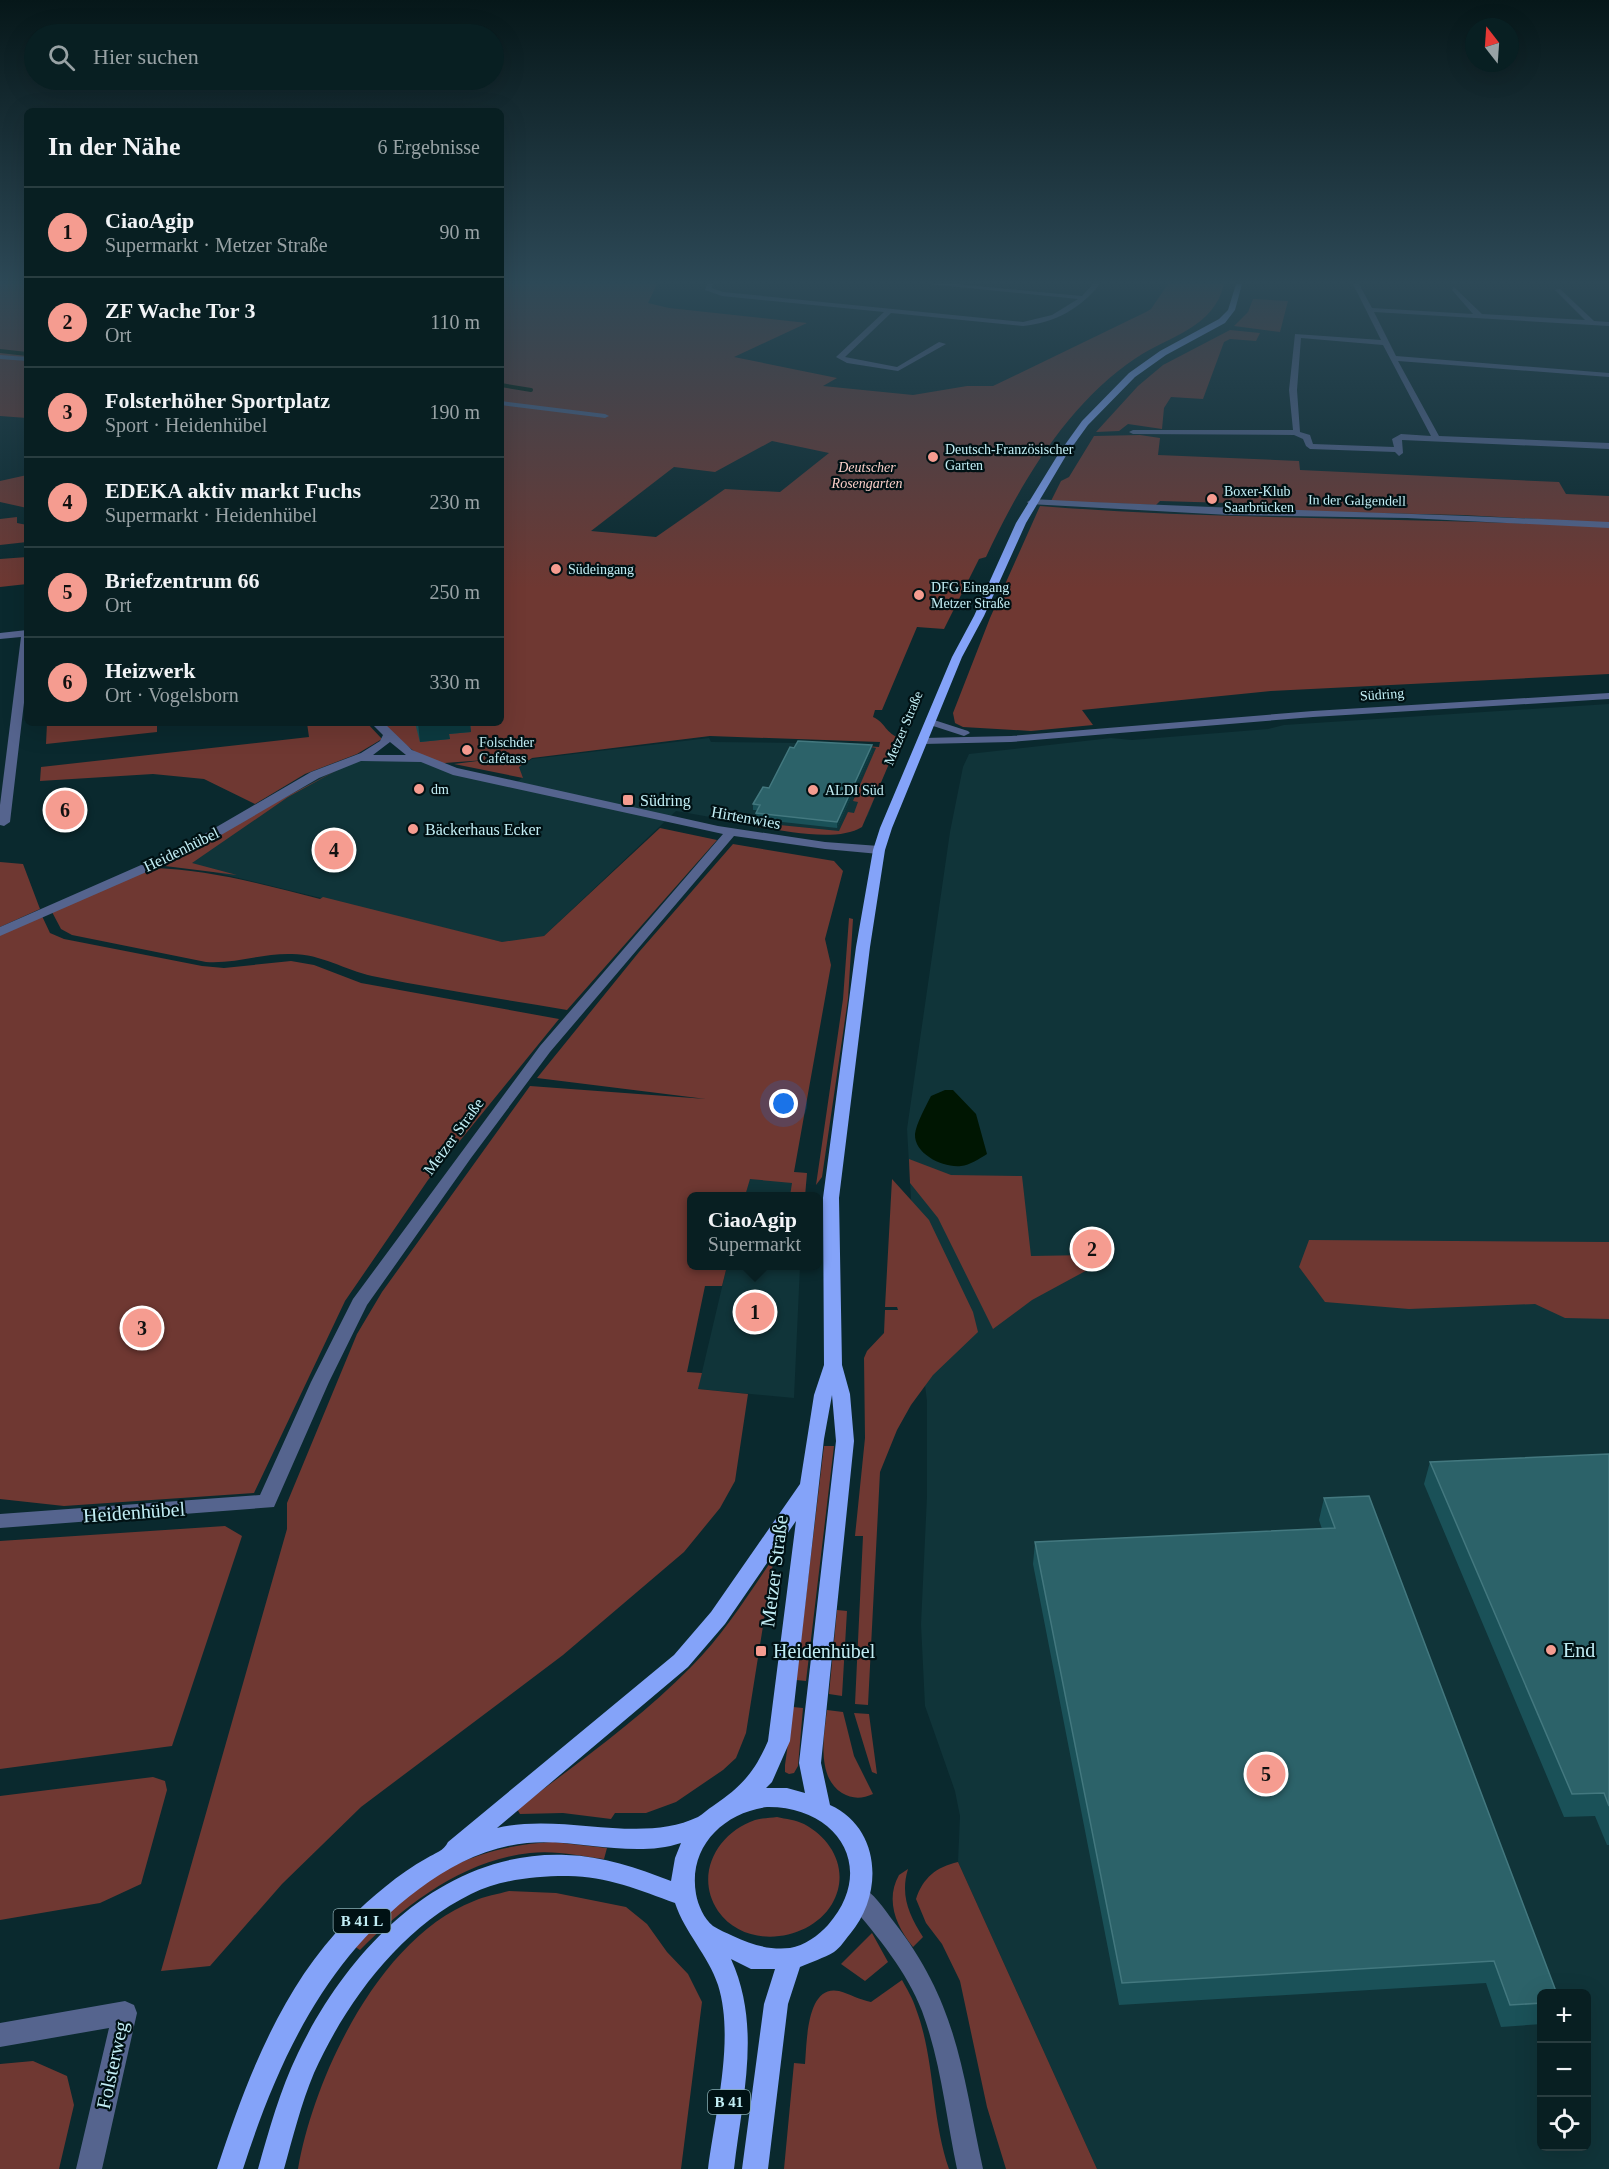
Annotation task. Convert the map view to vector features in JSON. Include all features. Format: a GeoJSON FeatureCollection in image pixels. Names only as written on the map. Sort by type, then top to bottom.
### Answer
{"type":"FeatureCollection","features":[{"type":"Feature","properties":{"kind":"main road","name":"Metzer Straße"},"geometry":{"type":"LineString","coordinates":[[819,1808],[810,1763],[845,1441],[841,1394],[833,1365],[831,1198],[862,947],[879,850],[957,657],[979,616],[1032,502],[1063,453],[1094,413],[1124,385]]}},
{"type":"Feature","properties":{"kind":"main road","name":"Metzer Straße"},"geometry":{"type":"LineString","coordinates":[[722,2169],[736,2035],[734,2003],[728,1979],[704,1933],[690,1913],[684,1896],[684,1864],[688,1850],[706,1824],[733,1806],[764,1775],[779,1741],[823,1395],[833,1365]]}},
{"type":"Feature","properties":{"kind":"main road"},"geometry":{"type":"LineString","coordinates":[[444,1859],[681,1660],[718,1618],[811,1483]]}},
{"type":"Feature","properties":{"kind":"main road","name":"Metzer Straße"},"geometry":{"type":"LineString","coordinates":[[704,1933],[739,1956],[756,1960],[791,1959],[815,1951],[838,1935],[854,1913],[860,1897],[863,1875],[858,1851],[843,1825],[819,1808],[802,1801],[774,1797],[750,1800],[733,1806]]}},
{"type":"Feature","properties":{"kind":"main road","name":"B 41 L"},"geometry":{"type":"LineString","coordinates":[[230,2169],[244,2123],[268,2062],[295,2010],[324,1964],[362,1920],[398,1888],[444,1859],[490,1839],[551,1831],[619,1838],[669,1837],[706,1824]]}},
{"type":"Feature","properties":{"kind":"main road","name":"B 41 L"},"geometry":{"type":"LineString","coordinates":[[271,2169],[290,2104],[312,2049],[343,1997],[372,1955],[404,1923],[441,1897],[478,1878],[509,1869],[546,1864],[609,1870],[651,1881],[684,1896]]}},
{"type":"Feature","properties":{"kind":"main road","name":"B 41"},"geometry":{"type":"LineString","coordinates":[[755,2169],[777,2004],[791,1959]]}},
{"type":"Feature","properties":{"kind":"street"},"geometry":{"type":"LineString","coordinates":[[1293,385],[1298,430],[1295,433]]}},
{"type":"Feature","properties":{"kind":"street"},"geometry":{"type":"LineString","coordinates":[[1406,385],[1437,439]]}},
{"type":"Feature","properties":{"kind":"street"},"geometry":{"type":"LineString","coordinates":[[504,403],[605,416]]}},
{"type":"Feature","properties":{"kind":"street"},"geometry":{"type":"LineString","coordinates":[[1133,432],[1295,433],[1307,437],[1310,446],[1398,451],[1396,439],[1609,446]]}},
{"type":"Feature","properties":{"kind":"street","name":"In der Galgendell"},"geometry":{"type":"LineString","coordinates":[[1032,502],[1229,512],[1407,515],[1609,525]]}},
{"type":"Feature","properties":{"kind":"street"},"geometry":{"type":"LineString","coordinates":[[0,636],[24,633]]}},
{"type":"Feature","properties":{"kind":"street"},"geometry":{"type":"LineString","coordinates":[[2,817],[24,655]]}},
{"type":"Feature","properties":{"kind":"street","name":"Südring"},"geometry":{"type":"LineString","coordinates":[[922,744],[1313,714],[1609,696]]}},
{"type":"Feature","properties":{"kind":"street","name":"Südring"},"geometry":{"type":"LineString","coordinates":[[931,722],[965,733],[1033,737]]}},
{"type":"Feature","properties":{"kind":"street","name":"Hirtenwies"},"geometry":{"type":"LineString","coordinates":[[380,726],[408,752],[453,771],[731,832],[827,846],[879,850]]}},
{"type":"Feature","properties":{"kind":"street","name":"Südring"},"geometry":{"type":"LineString","coordinates":[[922,744],[962,748],[1157,727]]}},
{"type":"Feature","properties":{"kind":"street","name":"Heidenhübel"},"geometry":{"type":"LineString","coordinates":[[0,932],[186,850],[315,776],[358,758],[384,743],[389,735]]}},
{"type":"Feature","properties":{"kind":"street","name":"Heidenhübel"},"geometry":{"type":"LineString","coordinates":[[358,758],[423,759]]}},
{"type":"Feature","properties":{"kind":"street","name":"Metzer Straße"},"geometry":{"type":"LineString","coordinates":[[267,1502],[320,1382],[359,1303],[465,1155],[545,1049],[731,832]]}},
{"type":"Feature","properties":{"kind":"street","name":"Heidenhübel"},"geometry":{"type":"LineString","coordinates":[[0,1521],[267,1502]]}},
{"type":"Feature","properties":{"kind":"street"},"geometry":{"type":"LineString","coordinates":[[860,1897],[885,1928],[922,1985],[934,2011],[946,2048],[970,2169]]}},
{"type":"Feature","properties":{"kind":"street","name":"Folsterweg"},"geometry":{"type":"LineString","coordinates":[[0,2035],[124,2013],[89,2169]]}},
{"type":"Feature","properties":{"kind":"shaded area"},"geometry":{"type":"Polygon","coordinates":[[[1609,704],[1609,2169],[1097,2169],[958,1862],[960,1816],[955,1791],[925,1706],[921,1624],[927,1496],[927,1401],[919,1337],[907,1129],[950,832],[963,767],[969,754],[1111,738],[1132,740],[1268,729],[1284,725],[1609,704]]]}},
{"type":"Feature","properties":{"kind":"shaded area"},"geometry":{"type":"Polygon","coordinates":[[[709,738],[711,742],[799,743],[894,749],[868,815],[857,830],[827,834],[801,833],[676,811],[544,936],[521,941],[502,942],[164,860],[358,758],[423,759],[513,785],[522,778],[519,767],[532,759],[709,738]]]}},
{"type":"Feature","properties":{"kind":"shaded area"},"geometry":{"type":"Polygon","coordinates":[[[945,1090],[953,1090],[976,1114],[987,1154],[974,1162],[964,1165],[946,1165],[924,1153],[916,1141],[917,1125],[931,1096],[945,1090]]]}},
{"type":"Feature","properties":{"kind":"shaded area"},"geometry":{"type":"Polygon","coordinates":[[[752,1169],[807,1173],[805,1192],[746,1192],[752,1169]]]}},
{"type":"Feature","properties":{"kind":"shaded area"},"geometry":{"type":"Polygon","coordinates":[[[726,1270],[800,1270],[794,1398],[698,1389],[726,1270]]]}},
{"type":"Feature","properties":{"kind":"green space"},"geometry":{"type":"Polygon","coordinates":[[[0,385],[24,385],[24,418],[0,416],[0,385]]]}},
{"type":"Feature","properties":{"kind":"green space","name":"Deutscher Rosengarten"},"geometry":{"type":"Polygon","coordinates":[[[504,385],[824,385],[913,395],[967,386],[1102,385],[1067,422],[1030,474],[986,557],[979,559],[944,629],[917,627],[882,710],[875,710],[873,717],[900,738],[862,827],[851,832],[824,835],[755,827],[760,823],[839,831],[848,812],[854,813],[858,802],[853,801],[876,748],[865,746],[879,747],[880,742],[710,736],[532,758],[519,767],[523,778],[454,764],[485,760],[431,764],[381,726],[504,726],[504,385]],[[772,441],[715,472],[674,467],[591,531],[656,537],[725,489],[780,492],[829,453],[772,441]]]}},
{"type":"Feature","properties":{"kind":"green space"},"geometry":{"type":"Polygon","coordinates":[[[1208,385],[1203,399],[1171,397],[1164,408],[1162,429],[1128,424],[1119,431],[1096,432],[1138,386],[1208,385]]]}},
{"type":"Feature","properties":{"kind":"green space"},"geometry":{"type":"Polygon","coordinates":[[[1140,435],[1160,438],[1158,455],[1299,461],[1300,470],[1559,482],[1566,494],[1609,496],[1609,523],[1463,515],[1230,510],[1229,503],[1160,501],[1156,505],[1051,501],[1061,481],[1069,477],[1094,436],[1140,435]]]}},
{"type":"Feature","properties":{"kind":"green space"},"geometry":{"type":"Polygon","coordinates":[[[24,476],[24,507],[0,502],[0,481],[24,476]]]}},
{"type":"Feature","properties":{"kind":"green space"},"geometry":{"type":"Polygon","coordinates":[[[1040,506],[1254,517],[1609,527],[1609,674],[1271,691],[1082,710],[1093,725],[1031,731],[963,727],[955,723],[953,713],[990,618],[1040,506]]]}},
{"type":"Feature","properties":{"kind":"green space"},"geometry":{"type":"Polygon","coordinates":[[[17,517],[17,523],[24,524],[24,542],[0,545],[0,519],[17,517]]]}},
{"type":"Feature","properties":{"kind":"green space"},"geometry":{"type":"Polygon","coordinates":[[[24,557],[24,584],[0,587],[0,559],[24,557]]]}},
{"type":"Feature","properties":{"kind":"green space"},"geometry":{"type":"Polygon","coordinates":[[[47,726],[157,726],[157,732],[46,744],[47,726]]]}},
{"type":"Feature","properties":{"kind":"green space"},"geometry":{"type":"Polygon","coordinates":[[[307,726],[370,726],[382,739],[357,754],[305,774],[255,804],[204,779],[153,774],[40,781],[41,767],[309,737],[307,726]]]}},
{"type":"Feature","properties":{"kind":"green space"},"geometry":{"type":"Polygon","coordinates":[[[341,768],[288,797],[192,863],[237,875],[157,865],[341,768]]]}},
{"type":"Feature","properties":{"kind":"green space"},"geometry":{"type":"Polygon","coordinates":[[[660,828],[717,840],[567,1010],[372,976],[323,959],[303,955],[281,954],[206,962],[72,935],[61,929],[52,912],[151,868],[173,869],[236,879],[320,899],[323,897],[502,942],[544,936],[660,828]]]}},
{"type":"Feature","properties":{"kind":"green space"},"geometry":{"type":"Polygon","coordinates":[[[733,844],[834,861],[843,871],[825,939],[831,965],[794,1172],[807,1173],[805,1192],[791,1192],[792,1183],[750,1179],[746,1192],[687,1192],[687,1270],[726,1270],[722,1286],[705,1286],[687,1372],[702,1373],[698,1389],[748,1394],[735,1481],[720,1508],[684,1552],[563,1655],[361,1807],[282,1884],[210,1966],[161,1971],[287,1529],[287,1503],[357,1334],[382,1292],[530,1086],[706,1099],[537,1078],[639,952],[733,844]]]}},
{"type":"Feature","properties":{"kind":"green space"},"geometry":{"type":"Polygon","coordinates":[[[0,862],[23,864],[40,909],[0,927],[0,862]]]}},
{"type":"Feature","properties":{"kind":"green space"},"geometry":{"type":"Polygon","coordinates":[[[42,916],[50,933],[64,939],[202,966],[224,968],[291,961],[314,965],[361,983],[559,1019],[428,1180],[345,1301],[254,1493],[64,1506],[0,1499],[0,935],[42,916]]]}},
{"type":"Feature","properties":{"kind":"green space"},"geometry":{"type":"Polygon","coordinates":[[[849,918],[853,919],[848,999],[822,1177],[816,1185],[843,999],[849,918]]]}},
{"type":"Feature","properties":{"kind":"green space"},"geometry":{"type":"Polygon","coordinates":[[[909,1159],[951,1175],[1022,1176],[1031,1256],[1089,1255],[1091,1268],[1032,1300],[993,1329],[938,1218],[910,1183],[909,1159]]]}},
{"type":"Feature","properties":{"kind":"green space"},"geometry":{"type":"Polygon","coordinates":[[[892,1179],[929,1220],[973,1312],[978,1332],[933,1375],[911,1405],[897,1430],[880,1472],[868,1705],[855,1704],[863,1536],[855,1536],[865,1438],[864,1358],[867,1351],[884,1333],[885,1310],[898,1310],[897,1307],[885,1307],[892,1179]]]}},
{"type":"Feature","properties":{"kind":"green space"},"geometry":{"type":"Polygon","coordinates":[[[1309,1240],[1609,1242],[1609,1319],[1565,1318],[1535,1304],[1409,1309],[1325,1302],[1299,1267],[1309,1240]]]}},
{"type":"Feature","properties":{"kind":"green space"},"geometry":{"type":"Polygon","coordinates":[[[824,1446],[834,1446],[806,1681],[796,1680],[824,1446]]]}},
{"type":"Feature","properties":{"kind":"green space"},"geometry":{"type":"Polygon","coordinates":[[[225,1526],[242,1536],[172,1746],[0,1769],[0,1541],[225,1526]]]}},
{"type":"Feature","properties":{"kind":"green space"},"geometry":{"type":"Polygon","coordinates":[[[774,1557],[746,1733],[736,1758],[723,1770],[676,1802],[646,1813],[615,1813],[611,1819],[563,1813],[520,1814],[517,1809],[629,1723],[691,1667],[725,1628],[774,1557]]]}},
{"type":"Feature","properties":{"kind":"green space"},"geometry":{"type":"Polygon","coordinates":[[[837,1610],[847,1611],[842,1696],[829,1694],[837,1610]]]}},
{"type":"Feature","properties":{"kind":"green space"},"geometry":{"type":"Polygon","coordinates":[[[793,1707],[803,1708],[798,1766],[794,1773],[789,1774],[785,1772],[785,1765],[793,1707]]]}},
{"type":"Feature","properties":{"kind":"green space"},"geometry":{"type":"Polygon","coordinates":[[[827,1710],[843,1712],[854,1756],[873,1794],[857,1798],[846,1795],[834,1786],[828,1777],[824,1755],[827,1710]]]}},
{"type":"Feature","properties":{"kind":"green space"},"geometry":{"type":"Polygon","coordinates":[[[854,1713],[869,1714],[877,1774],[872,1772],[854,1713]]]}},
{"type":"Feature","properties":{"kind":"green space"},"geometry":{"type":"Polygon","coordinates":[[[153,1777],[165,1781],[167,1790],[141,1884],[100,1903],[0,1920],[0,1796],[153,1777]]]}},
{"type":"Feature","properties":{"kind":"green space"},"geometry":{"type":"Polygon","coordinates":[[[777,1817],[804,1824],[824,1839],[836,1858],[839,1881],[832,1904],[822,1917],[808,1927],[793,1933],[760,1936],[744,1932],[718,1911],[711,1897],[708,1883],[709,1870],[720,1845],[730,1835],[755,1820],[777,1817]]]}},
{"type":"Feature","properties":{"kind":"green space"},"geometry":{"type":"Polygon","coordinates":[[[553,1842],[607,1848],[604,1859],[539,1852],[506,1857],[482,1865],[437,1887],[397,1916],[360,1950],[354,1946],[397,1903],[437,1874],[474,1857],[494,1851],[553,1842]]]}},
{"type":"Feature","properties":{"kind":"green space"},"geometry":{"type":"Polygon","coordinates":[[[958,1862],[1097,2169],[1006,2169],[987,2107],[960,1981],[942,1944],[926,1923],[916,1899],[922,1885],[931,1874],[958,1862]]]}},
{"type":"Feature","properties":{"kind":"green space"},"geometry":{"type":"Polygon","coordinates":[[[908,1869],[905,1888],[907,1904],[923,1937],[913,1947],[897,1922],[893,1903],[895,1884],[899,1875],[908,1869]]]}},
{"type":"Feature","properties":{"kind":"green space"},"geometry":{"type":"Polygon","coordinates":[[[509,1891],[556,1893],[626,1907],[647,1924],[667,1952],[688,1974],[702,2002],[681,2169],[298,2169],[306,2132],[336,2053],[357,2014],[381,1977],[409,1945],[440,1919],[478,1899],[509,1891]]]}},
{"type":"Feature","properties":{"kind":"green space"},"geometry":{"type":"Polygon","coordinates":[[[872,1933],[888,1962],[865,1981],[841,1964],[872,1933]]]}},
{"type":"Feature","properties":{"kind":"green space"},"geometry":{"type":"Polygon","coordinates":[[[902,1980],[913,2002],[927,2048],[939,2129],[949,2169],[784,2169],[794,2063],[805,2064],[808,2030],[814,2005],[820,1996],[828,1991],[839,1991],[871,2002],[902,1980]]]}},
{"type":"Feature","properties":{"kind":"green space"},"geometry":{"type":"Polygon","coordinates":[[[33,2061],[67,2076],[74,2105],[59,2169],[0,2169],[0,2064],[33,2061]]]}},
{"type":"Feature","properties":{"kind":"building","name":"ALDI Süd"},"geometry":{"type":"Polygon","coordinates":[[[798,741],[872,745],[837,822],[756,813],[760,805],[753,804],[763,787],[769,788],[790,747],[794,748],[798,741]]]}},
{"type":"Feature","properties":{"kind":"building","name":"End"},"geometry":{"type":"Polygon","coordinates":[[[1609,1454],[1609,1806],[1604,1793],[1572,1794],[1430,1462],[1609,1454]]]}},
{"type":"Feature","properties":{"kind":"building"},"geometry":{"type":"Polygon","coordinates":[[[1369,1496],[1555,1989],[1537,1989],[1537,2003],[1510,2005],[1494,1961],[1122,1983],[1035,1542],[1335,1528],[1324,1498],[1369,1496]]]}},
{"type":"Feature","properties":{"kind":"waterway"},"geometry":{"type":"LineString","coordinates":[[504,386],[531,390]]}},
{"type":"Feature","properties":{"kind":"place","name":"Deutsch-Französischer Garten"},"geometry":{"type":"Point","coordinates":[933,457]}},
{"type":"Feature","properties":{"kind":"place","name":"Boxer-Klub Saarbrücken"},"geometry":{"type":"Point","coordinates":[1212,499]}},
{"type":"Feature","properties":{"kind":"place","name":"Südeingang"},"geometry":{"type":"Point","coordinates":[556,569]}},
{"type":"Feature","properties":{"kind":"place","name":"DFG Eingang Metzer Straße"},"geometry":{"type":"Point","coordinates":[919,595]}},
{"type":"Feature","properties":{"kind":"place","name":"Folschder Cafétass"},"geometry":{"type":"Point","coordinates":[467,750]}},
{"type":"Feature","properties":{"kind":"place","name":"dm"},"geometry":{"type":"Point","coordinates":[419,789]}},
{"type":"Feature","properties":{"kind":"place","name":"ALDI Süd"},"geometry":{"type":"Point","coordinates":[813,790]}},
{"type":"Feature","properties":{"kind":"place","name":"Südring"},"geometry":{"type":"Point","coordinates":[628,800]}},
{"type":"Feature","properties":{"kind":"place","name":"Heizwerk"},"geometry":{"type":"Point","coordinates":[65,810]}},
{"type":"Feature","properties":{"kind":"place","name":"Bäckerhaus Ecker"},"geometry":{"type":"Point","coordinates":[413,829]}},
{"type":"Feature","properties":{"kind":"place","name":"EDEKA aktiv markt Fuchs"},"geometry":{"type":"Point","coordinates":[334,850]}},
{"type":"Feature","properties":{"kind":"place","name":"ZF Wache Tor 3"},"geometry":{"type":"Point","coordinates":[1092,1249]}},
{"type":"Feature","properties":{"kind":"place","name":"CiaoAgip"},"geometry":{"type":"Point","coordinates":[755,1312]}},
{"type":"Feature","properties":{"kind":"place","name":"Folsterhöher Sportplatz"},"geometry":{"type":"Point","coordinates":[142,1328]}},
{"type":"Feature","properties":{"kind":"place","name":"End"},"geometry":{"type":"Point","coordinates":[1551,1650]}},
{"type":"Feature","properties":{"kind":"place","name":"Heidenhübel"},"geometry":{"type":"Point","coordinates":[761,1651]}},
{"type":"Feature","properties":{"kind":"place","name":"Briefzentrum 66"},"geometry":{"type":"Point","coordinates":[1266,1774]}}]}
